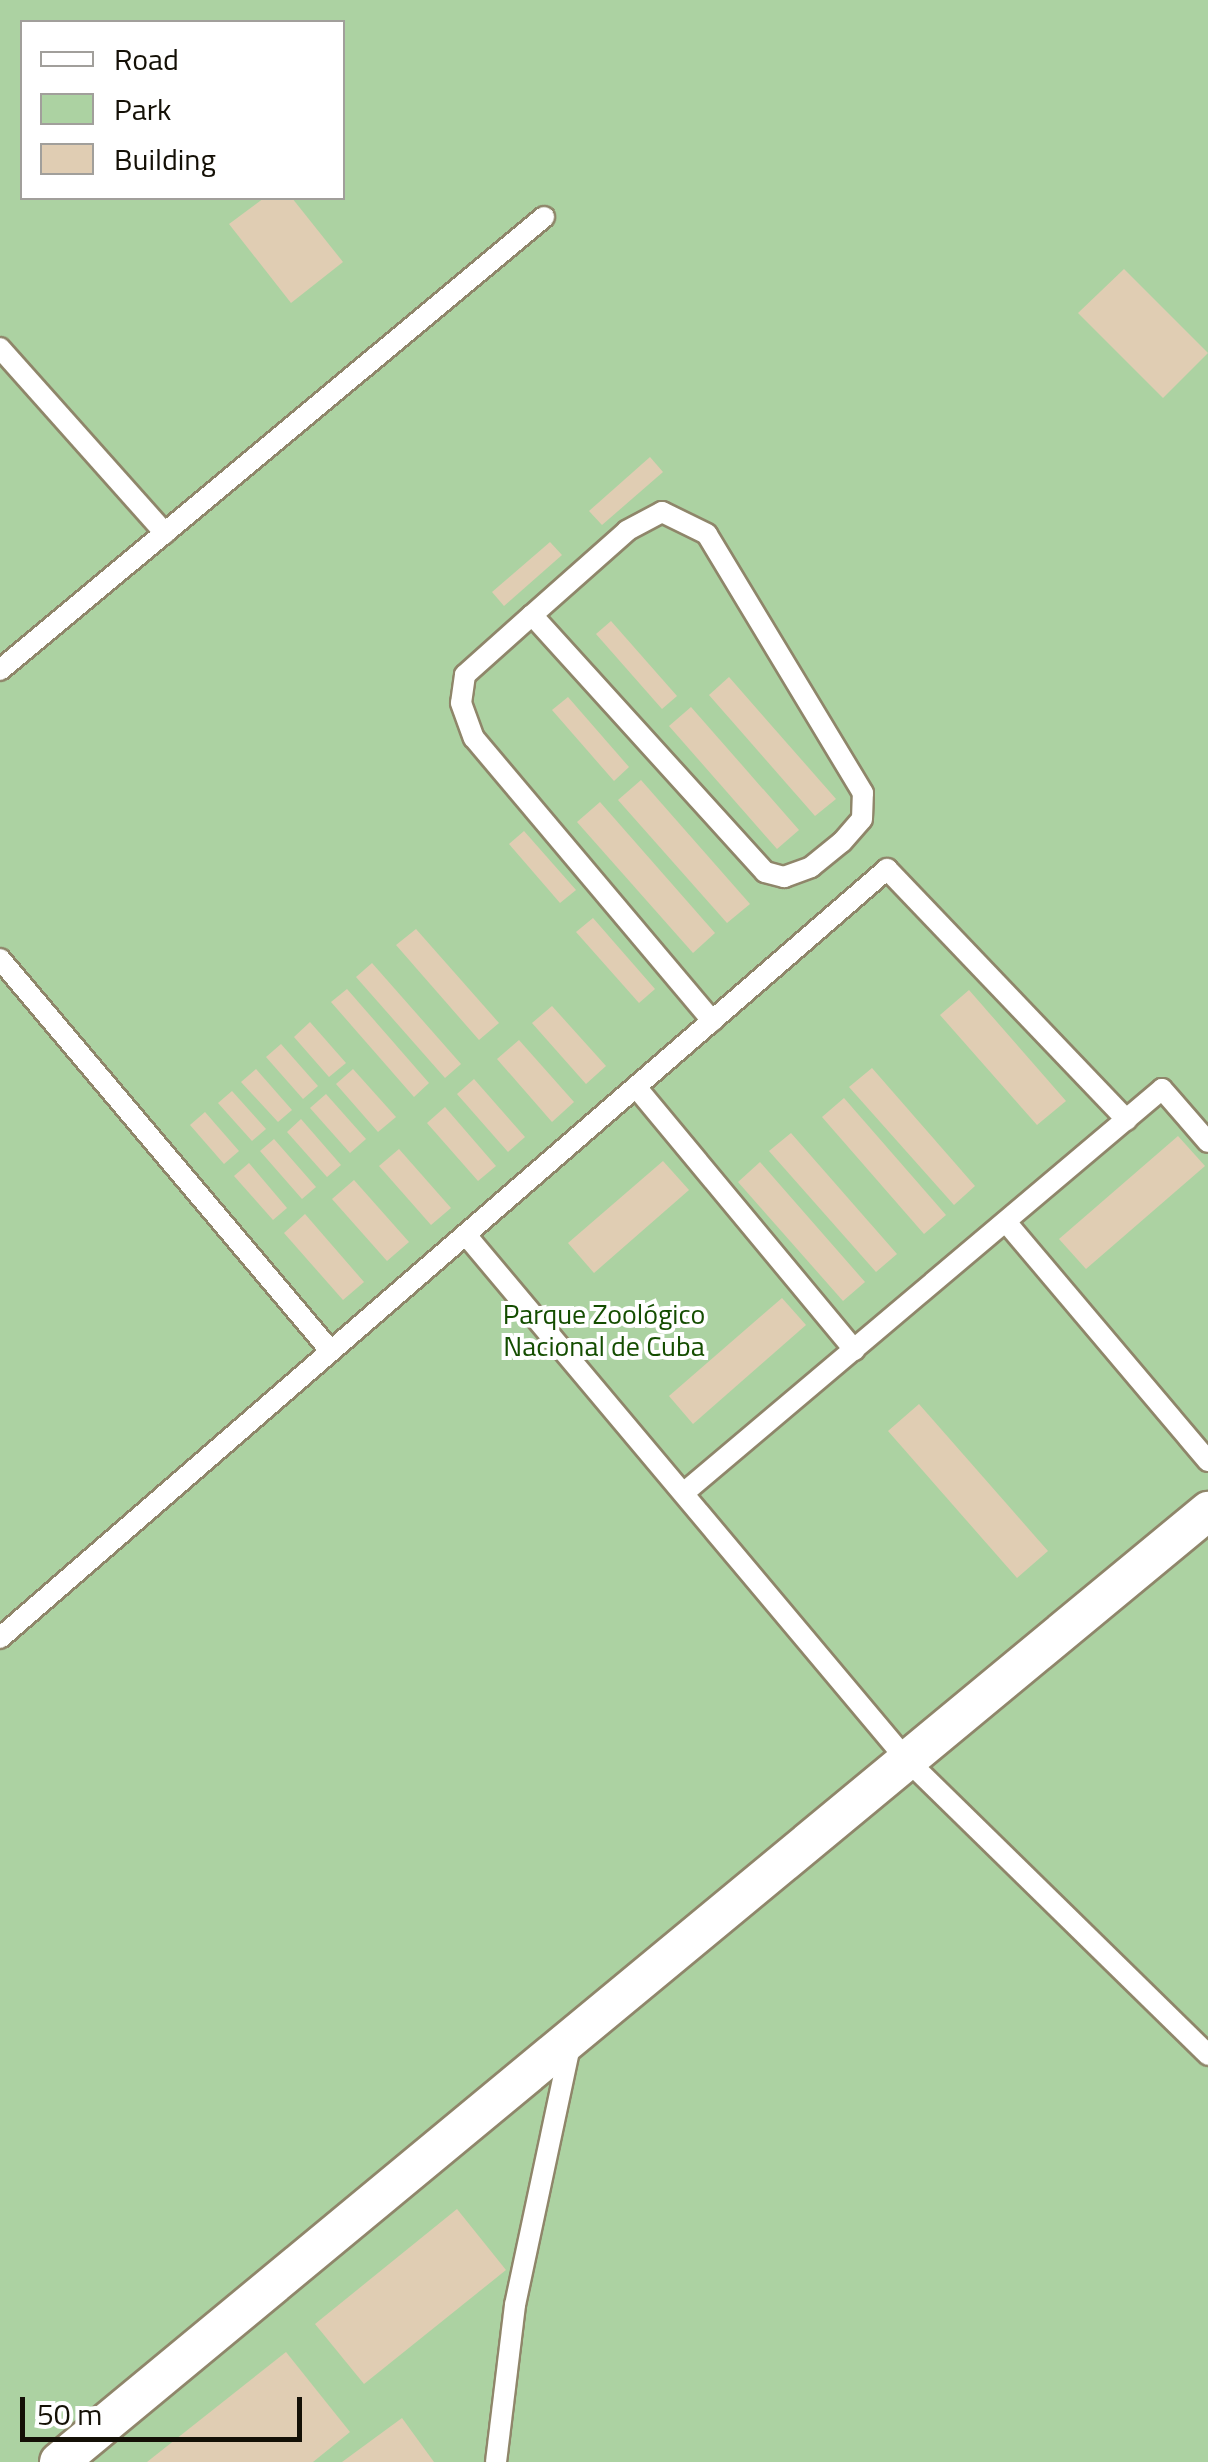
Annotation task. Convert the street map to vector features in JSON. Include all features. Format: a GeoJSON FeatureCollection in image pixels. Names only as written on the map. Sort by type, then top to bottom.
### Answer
{"type":"FeatureCollection","features":[{"type":"Feature","properties":{"kind":"street"},"geometry":{"type":"LineString","coordinates":[[59,2462],[1208,1512]]}},
{"type":"Feature","properties":{"kind":"lane"},"geometry":{"type":"LineString","coordinates":[[0,670],[544,218]]}},
{"type":"Feature","properties":{"kind":"lane"},"geometry":{"type":"LineString","coordinates":[[0,348],[165,533]]}},
{"type":"Feature","properties":{"kind":"lane"},"geometry":{"type":"LineString","coordinates":[[532,615],[765,872],[784,877],[811,867],[862,819],[863,793],[707,534],[662,512],[627,531],[532,615],[466,674],[461,704],[474,738],[712,1021]]}},
{"type":"Feature","properties":{"kind":"lane"},"geometry":{"type":"LineString","coordinates":[[0,1638],[329,1348],[466,1235],[887,869],[1127,1120]]}},
{"type":"Feature","properties":{"kind":"lane"},"geometry":{"type":"LineString","coordinates":[[0,959],[329,1348]]}},
{"type":"Feature","properties":{"kind":"lane"},"geometry":{"type":"LineString","coordinates":[[636,1087],[854,1350]]}},
{"type":"Feature","properties":{"kind":"lane"},"geometry":{"type":"LineString","coordinates":[[686,1491],[1162,1089],[1208,1142]]}},
{"type":"Feature","properties":{"kind":"lane"},"geometry":{"type":"LineString","coordinates":[[1006,1222],[1208,1461]]}},
{"type":"Feature","properties":{"kind":"lane"},"geometry":{"type":"LineString","coordinates":[[466,1235],[686,1491],[906,1758],[1208,2055]]}},
{"type":"Feature","properties":{"kind":"lane"},"geometry":{"type":"LineString","coordinates":[[496,2462],[515,2305],[572,2038]]}},
{"type":"Feature","properties":{"kind":"green space","name":"Parque Zoológico Nacional de Cuba"},"geometry":{"type":"Polygon","coordinates":[[[0,0],[1208,0],[1208,2462],[0,2462],[0,0]]]}},
{"type":"Feature","properties":{"kind":"building"},"geometry":{"type":"Polygon","coordinates":[[[261,200],[294,200],[343,262],[291,303],[229,224],[261,200]]]}},
{"type":"Feature","properties":{"kind":"building"},"geometry":{"type":"Polygon","coordinates":[[[1124,269],[1208,353],[1163,398],[1078,313],[1124,269]]]}},
{"type":"Feature","properties":{"kind":"building"},"geometry":{"type":"Polygon","coordinates":[[[650,457],[663,472],[602,525],[589,511],[650,457]]]}},
{"type":"Feature","properties":{"kind":"building"},"geometry":{"type":"Polygon","coordinates":[[[550,542],[562,555],[504,606],[492,592],[550,542]]]}},
{"type":"Feature","properties":{"kind":"building"},"geometry":{"type":"Polygon","coordinates":[[[611,621],[677,696],[662,709],[596,634],[611,621]]]}},
{"type":"Feature","properties":{"kind":"building"},"geometry":{"type":"Polygon","coordinates":[[[729,677],[836,799],[815,816],[709,695],[729,677]]]}},
{"type":"Feature","properties":{"kind":"building"},"geometry":{"type":"Polygon","coordinates":[[[568,697],[629,767],[614,781],[552,710],[568,697]]]}},
{"type":"Feature","properties":{"kind":"building"},"geometry":{"type":"Polygon","coordinates":[[[691,707],[799,830],[777,849],[669,726],[691,707]]]}},
{"type":"Feature","properties":{"kind":"building"},"geometry":{"type":"Polygon","coordinates":[[[641,780],[750,904],[727,923],[618,800],[641,780]]]}},
{"type":"Feature","properties":{"kind":"building"},"geometry":{"type":"Polygon","coordinates":[[[600,802],[715,933],[693,953],[577,822],[600,802]]]}},
{"type":"Feature","properties":{"kind":"building"},"geometry":{"type":"Polygon","coordinates":[[[524,831],[576,890],[560,903],[509,844],[524,831]]]}},
{"type":"Feature","properties":{"kind":"building"},"geometry":{"type":"Polygon","coordinates":[[[593,918],[655,989],[639,1003],[576,932],[593,918]]]}},
{"type":"Feature","properties":{"kind":"building"},"geometry":{"type":"Polygon","coordinates":[[[416,929],[499,1023],[479,1040],[396,945],[416,929]]]}},
{"type":"Feature","properties":{"kind":"building"},"geometry":{"type":"Polygon","coordinates":[[[372,963],[461,1064],[445,1078],[356,977],[372,963]]]}},
{"type":"Feature","properties":{"kind":"building"},"geometry":{"type":"Polygon","coordinates":[[[347,989],[429,1083],[414,1097],[331,1002],[347,989]]]}},
{"type":"Feature","properties":{"kind":"building"},"geometry":{"type":"Polygon","coordinates":[[[969,990],[1066,1101],[1037,1125],[940,1015],[969,990]]]}},
{"type":"Feature","properties":{"kind":"building"},"geometry":{"type":"Polygon","coordinates":[[[552,1006],[606,1066],[586,1084],[532,1023],[552,1006]]]}},
{"type":"Feature","properties":{"kind":"building"},"geometry":{"type":"Polygon","coordinates":[[[310,1022],[346,1063],[329,1077],[294,1037],[310,1022]]]}},
{"type":"Feature","properties":{"kind":"building"},"geometry":{"type":"Polygon","coordinates":[[[519,1040],[574,1102],[552,1122],[497,1059],[519,1040]]]}},
{"type":"Feature","properties":{"kind":"building"},"geometry":{"type":"Polygon","coordinates":[[[281,1044],[318,1086],[303,1099],[266,1057],[281,1044]]]}},
{"type":"Feature","properties":{"kind":"building"},"geometry":{"type":"Polygon","coordinates":[[[872,1068],[975,1186],[954,1205],[849,1087],[872,1068]]]}},
{"type":"Feature","properties":{"kind":"building"},"geometry":{"type":"Polygon","coordinates":[[[256,1069],[292,1110],[278,1122],[241,1082],[256,1069]]]}},
{"type":"Feature","properties":{"kind":"building"},"geometry":{"type":"Polygon","coordinates":[[[353,1069],[396,1117],[378,1132],[336,1084],[353,1069]]]}},
{"type":"Feature","properties":{"kind":"building"},"geometry":{"type":"Polygon","coordinates":[[[474,1079],[525,1137],[508,1152],[457,1094],[474,1079]]]}},
{"type":"Feature","properties":{"kind":"building"},"geometry":{"type":"Polygon","coordinates":[[[232,1091],[266,1129],[252,1141],[218,1103],[232,1091]]]}},
{"type":"Feature","properties":{"kind":"building"},"geometry":{"type":"Polygon","coordinates":[[[326,1094],[366,1139],[350,1153],[310,1108],[326,1094]]]}},
{"type":"Feature","properties":{"kind":"building"},"geometry":{"type":"Polygon","coordinates":[[[844,1098],[946,1215],[924,1234],[822,1117],[844,1098]]]}},
{"type":"Feature","properties":{"kind":"building"},"geometry":{"type":"Polygon","coordinates":[[[445,1107],[496,1166],[478,1181],[427,1123],[445,1107]]]}},
{"type":"Feature","properties":{"kind":"building"},"geometry":{"type":"Polygon","coordinates":[[[205,1112],[239,1151],[224,1164],[190,1125],[205,1112]]]}},
{"type":"Feature","properties":{"kind":"building"},"geometry":{"type":"Polygon","coordinates":[[[301,1119],[341,1165],[327,1177],[287,1132],[301,1119]]]}},
{"type":"Feature","properties":{"kind":"building"},"geometry":{"type":"Polygon","coordinates":[[[791,1133],[897,1254],[876,1272],[769,1151],[791,1133]]]}},
{"type":"Feature","properties":{"kind":"building"},"geometry":{"type":"Polygon","coordinates":[[[1178,1136],[1205,1166],[1086,1269],[1059,1239],[1178,1136]]]}},
{"type":"Feature","properties":{"kind":"building"},"geometry":{"type":"Polygon","coordinates":[[[274,1139],[316,1187],[302,1199],[260,1151],[274,1139]]]}},
{"type":"Feature","properties":{"kind":"building"},"geometry":{"type":"Polygon","coordinates":[[[399,1149],[451,1208],[431,1225],[379,1166],[399,1149]]]}},
{"type":"Feature","properties":{"kind":"building"},"geometry":{"type":"Polygon","coordinates":[[[663,1161],[689,1190],[594,1273],[568,1243],[663,1161]]]}},
{"type":"Feature","properties":{"kind":"building"},"geometry":{"type":"Polygon","coordinates":[[[760,1162],[865,1282],[843,1301],[738,1182],[760,1162]]]}},
{"type":"Feature","properties":{"kind":"building"},"geometry":{"type":"Polygon","coordinates":[[[249,1163],[287,1208],[273,1220],[234,1176],[249,1163]]]}},
{"type":"Feature","properties":{"kind":"building"},"geometry":{"type":"Polygon","coordinates":[[[354,1180],[409,1242],[387,1261],[332,1199],[354,1180]]]}},
{"type":"Feature","properties":{"kind":"building"},"geometry":{"type":"Polygon","coordinates":[[[305,1214],[364,1282],[343,1300],[284,1233],[305,1214]]]}},
{"type":"Feature","properties":{"kind":"building"},"geometry":{"type":"Polygon","coordinates":[[[782,1298],[806,1325],[693,1424],[669,1396],[782,1298]]]}},
{"type":"Feature","properties":{"kind":"building"},"geometry":{"type":"Polygon","coordinates":[[[919,1404],[1048,1551],[1017,1578],[888,1431],[919,1404]]]}},
{"type":"Feature","properties":{"kind":"building"},"geometry":{"type":"Polygon","coordinates":[[[457,2209],[506,2270],[364,2384],[315,2324],[457,2209]]]}},
{"type":"Feature","properties":{"kind":"building"},"geometry":{"type":"Polygon","coordinates":[[[286,2352],[350,2432],[313,2462],[147,2462],[286,2352]]]}},
{"type":"Feature","properties":{"kind":"building"},"geometry":{"type":"Polygon","coordinates":[[[402,2418],[434,2462],[342,2462],[402,2418]]]}}]}
